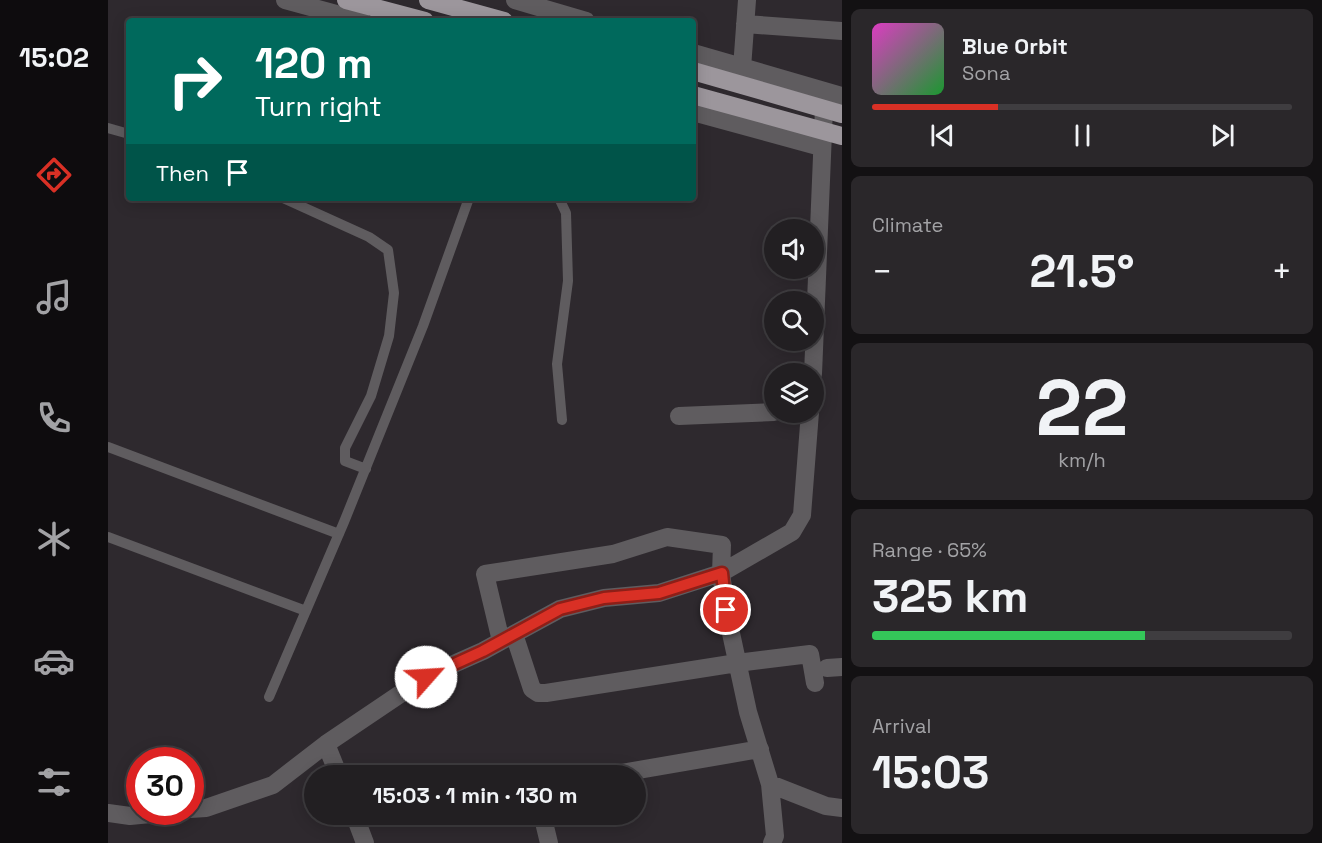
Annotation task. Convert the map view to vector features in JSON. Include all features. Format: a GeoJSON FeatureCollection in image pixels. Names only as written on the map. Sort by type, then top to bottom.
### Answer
{"type":"FeatureCollection","features":[{"type":"Feature","properties":{"kind":"highway"},"geometry":{"type":"LineString","coordinates":[[346,0],[414,18]]}},
{"type":"Feature","properties":{"kind":"highway"},"geometry":{"type":"LineString","coordinates":[[428,0],[493,18]]}},
{"type":"Feature","properties":{"kind":"highway"},"geometry":{"type":"LineString","coordinates":[[696,72],[842,114]]}},
{"type":"Feature","properties":{"kind":"highway"},"geometry":{"type":"LineString","coordinates":[[696,96],[822,139],[842,136]]}},
{"type":"Feature","properties":{"kind":"street"},"geometry":{"type":"LineString","coordinates":[[285,0],[351,18]]}},
{"type":"Feature","properties":{"kind":"street"},"geometry":{"type":"LineString","coordinates":[[515,0],[576,18]]}},
{"type":"Feature","properties":{"kind":"street"},"geometry":{"type":"LineString","coordinates":[[742,68],[747,0]]}},
{"type":"Feature","properties":{"kind":"street"},"geometry":{"type":"LineString","coordinates":[[745,24],[842,31]]}},
{"type":"Feature","properties":{"kind":"street"},"geometry":{"type":"LineString","coordinates":[[696,54],[842,96]]}},
{"type":"Feature","properties":{"kind":"street"},"geometry":{"type":"LineString","coordinates":[[813,363],[824,108]]}},
{"type":"Feature","properties":{"kind":"street"},"geometry":{"type":"LineString","coordinates":[[696,113],[822,139]]}},
{"type":"Feature","properties":{"kind":"street"},"geometry":{"type":"LineString","coordinates":[[679,416],[764,412]]}},
{"type":"Feature","properties":{"kind":"street"},"geometry":{"type":"LineString","coordinates":[[204,808],[273,785],[326,744],[415,684],[508,638],[560,609],[604,598],[659,593],[722,573],[792,532],[802,515],[809,423]]}},
{"type":"Feature","properties":{"kind":"street"},"geometry":{"type":"LineString","coordinates":[[772,843],[775,836],[770,783],[748,712],[738,663],[726,610],[722,545],[667,537],[614,554],[485,574],[508,638],[532,690],[538,693],[738,663],[810,654],[815,683]]}},
{"type":"Feature","properties":{"kind":"street"},"geometry":{"type":"LineString","coordinates":[[326,744],[335,765]]}},
{"type":"Feature","properties":{"kind":"street"},"geometry":{"type":"LineString","coordinates":[[646,769],[760,749]]}},
{"type":"Feature","properties":{"kind":"street"},"geometry":{"type":"LineString","coordinates":[[770,783],[826,806],[842,808]]}},
{"type":"Feature","properties":{"kind":"street"},"geometry":{"type":"LineString","coordinates":[[108,813],[126,815]]}},
{"type":"Feature","properties":{"kind":"street"},"geometry":{"type":"LineString","coordinates":[[358,825],[365,843]]}},
{"type":"Feature","properties":{"kind":"street"},"geometry":{"type":"LineString","coordinates":[[545,825],[549,843]]}},
{"type":"Feature","properties":{"kind":"lane"},"geometry":{"type":"LineString","coordinates":[[108,128],[126,133]]}},
{"type":"Feature","properties":{"kind":"lane"},"geometry":{"type":"LineString","coordinates":[[290,201],[369,237],[388,250],[394,293],[388,336],[371,396],[345,448],[345,461],[366,469]]}},
{"type":"Feature","properties":{"kind":"lane"},"geometry":{"type":"LineString","coordinates":[[269,697],[366,469],[423,326],[468,201]]}},
{"type":"Feature","properties":{"kind":"lane"},"geometry":{"type":"LineString","coordinates":[[560,201],[566,213],[568,281],[557,364],[562,420]]}},
{"type":"Feature","properties":{"kind":"lane"},"geometry":{"type":"LineString","coordinates":[[108,447],[339,534]]}},
{"type":"Feature","properties":{"kind":"lane"},"geometry":{"type":"LineString","coordinates":[[108,537],[306,611]]}},
{"type":"Feature","properties":{"kind":"route"},"geometry":{"type":"LineString","coordinates":[[426,677],[483,651],[560,609],[604,598],[659,593],[722,573],[726,610]]}}]}
